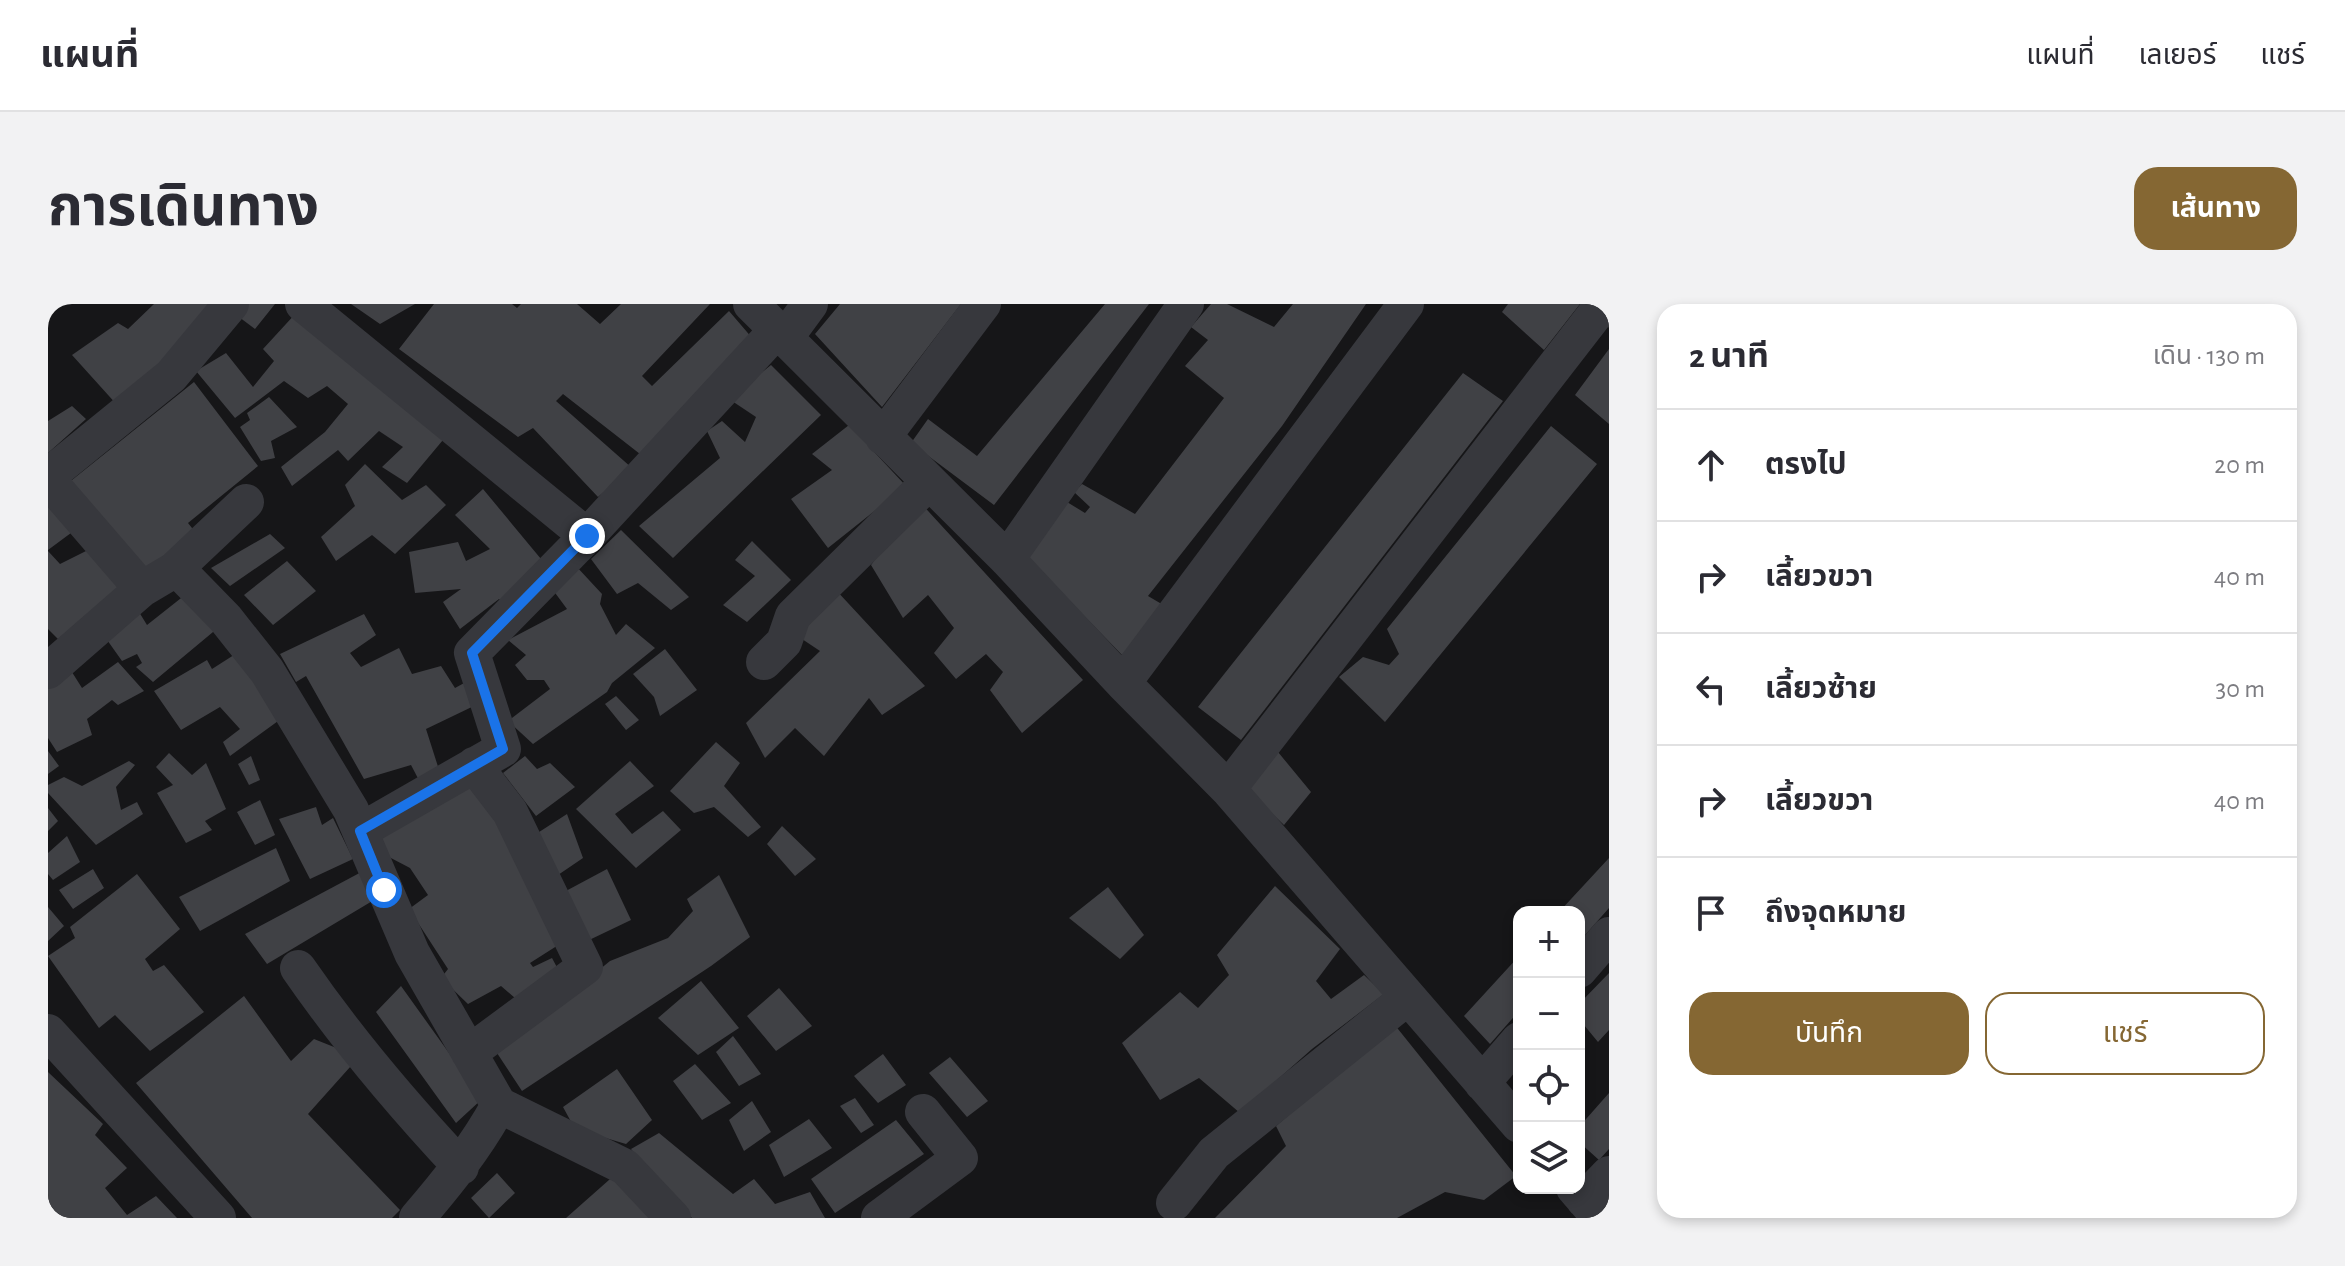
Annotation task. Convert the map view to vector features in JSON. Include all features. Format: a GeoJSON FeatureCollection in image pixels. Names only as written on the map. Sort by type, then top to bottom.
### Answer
{"type":"FeatureCollection","features":[{"type":"Feature","properties":{"kind":"street"},"geometry":{"type":"LineString","coordinates":[[142,589],[48,478],[171,376],[231,304]]}},
{"type":"Feature","properties":{"kind":"street"},"geometry":{"type":"LineString","coordinates":[[303,304],[587,536]]}},
{"type":"Feature","properties":{"kind":"street"},"geometry":{"type":"LineString","coordinates":[[751,304],[1007,559],[1228,789],[1516,1122]]}},
{"type":"Feature","properties":{"kind":"street"},"geometry":{"type":"LineString","coordinates":[[360,831],[503,749],[472,653],[810,304]]}},
{"type":"Feature","properties":{"kind":"street"},"geometry":{"type":"LineString","coordinates":[[883,437],[983,304]]}},
{"type":"Feature","properties":{"kind":"street"},"geometry":{"type":"LineString","coordinates":[[1007,559],[1186,304]]}},
{"type":"Feature","properties":{"kind":"street"},"geometry":{"type":"LineString","coordinates":[[1123,683],[1406,304]]}},
{"type":"Feature","properties":{"kind":"street"},"geometry":{"type":"LineString","coordinates":[[1228,789],[1603,304]]}},
{"type":"Feature","properties":{"kind":"street"},"geometry":{"type":"LineString","coordinates":[[764,662],[784,642],[793,616],[929,482]]}},
{"type":"Feature","properties":{"kind":"street"},"geometry":{"type":"LineString","coordinates":[[48,671],[142,589],[174,570],[246,502]]}},
{"type":"Feature","properties":{"kind":"street"},"geometry":{"type":"LineString","coordinates":[[174,570],[184,576],[225,618],[267,671],[351,810],[412,953],[499,1105],[625,1167],[673,1218]]}},
{"type":"Feature","properties":{"kind":"street"},"geometry":{"type":"LineString","coordinates":[[469,1053],[585,967],[510,812],[474,765]]}},
{"type":"Feature","properties":{"kind":"street"},"geometry":{"type":"LineString","coordinates":[[1585,963],[1609,935]]}},
{"type":"Feature","properties":{"kind":"street"},"geometry":{"type":"LineString","coordinates":[[298,968],[328,1012],[410,1113],[461,1167]]}},
{"type":"Feature","properties":{"kind":"street"},"geometry":{"type":"LineString","coordinates":[[1174,1203],[1214,1153],[1408,997]]}},
{"type":"Feature","properties":{"kind":"street"},"geometry":{"type":"LineString","coordinates":[[48,1032],[218,1218]]}},
{"type":"Feature","properties":{"kind":"street"},"geometry":{"type":"LineString","coordinates":[[1482,1083],[1513,1047]]}},
{"type":"Feature","properties":{"kind":"street"},"geometry":{"type":"LineString","coordinates":[[417,1218],[461,1167],[499,1105]]}},
{"type":"Feature","properties":{"kind":"street"},"geometry":{"type":"LineString","coordinates":[[879,1218],[960,1158],[923,1112]]}},
{"type":"Feature","properties":{"kind":"street"},"geometry":{"type":"LineString","coordinates":[[1586,1202],[1609,1174]]}},
{"type":"Feature","properties":{"kind":"building"},"geometry":{"type":"Polygon","coordinates":[[[154,304],[219,304],[118,406],[72,355],[118,323],[128,329],[154,304]]]}},
{"type":"Feature","properties":{"kind":"building"},"geometry":{"type":"Polygon","coordinates":[[[245,304],[275,304],[255,329],[235,314],[245,304]]]}},
{"type":"Feature","properties":{"kind":"building"},"geometry":{"type":"Polygon","coordinates":[[[351,304],[415,304],[380,324],[351,304]]]}},
{"type":"Feature","properties":{"kind":"building"},"geometry":{"type":"Polygon","coordinates":[[[434,304],[512,304],[517,308],[521,304],[577,304],[600,324],[621,304],[710,304],[642,376],[652,386],[729,311],[759,346],[640,454],[563,394],[556,401],[632,468],[598,497],[533,428],[518,437],[399,349],[434,304]]]}},
{"type":"Feature","properties":{"kind":"building"},"geometry":{"type":"Polygon","coordinates":[[[840,304],[961,304],[882,407],[815,334],[840,304]]]}},
{"type":"Feature","properties":{"kind":"building"},"geometry":{"type":"Polygon","coordinates":[[[1105,304],[1149,304],[994,505],[911,443],[928,419],[977,456],[1105,304]]]}},
{"type":"Feature","properties":{"kind":"building"},"geometry":{"type":"Polygon","coordinates":[[[1211,304],[1227,304],[1274,327],[1293,304],[1366,304],[1282,426],[1148,596],[1165,606],[1122,655],[1023,553],[1067,502],[1085,513],[1090,507],[1074,492],[1082,484],[1135,514],[1224,398],[1185,366],[1208,340],[1191,327],[1211,304]]]}},
{"type":"Feature","properties":{"kind":"building"},"geometry":{"type":"Polygon","coordinates":[[[1508,304],[1580,304],[1544,350],[1502,312],[1508,304]]]}},
{"type":"Feature","properties":{"kind":"building"},"geometry":{"type":"Polygon","coordinates":[[[297,312],[453,428],[407,483],[382,467],[403,447],[379,431],[348,461],[338,450],[292,486],[281,467],[325,432],[348,404],[327,386],[308,398],[284,381],[235,418],[196,371],[226,353],[253,387],[274,361],[263,349],[297,312]]]}},
{"type":"Feature","properties":{"kind":"building"},"geometry":{"type":"Polygon","coordinates":[[[1609,349],[1609,424],[1575,395],[1609,349]]]}},
{"type":"Feature","properties":{"kind":"building"},"geometry":{"type":"Polygon","coordinates":[[[771,365],[821,415],[673,558],[639,526],[720,458],[707,431],[722,421],[745,442],[756,417],[729,399],[771,365]]]}},
{"type":"Feature","properties":{"kind":"building"},"geometry":{"type":"Polygon","coordinates":[[[1463,373],[1503,401],[1241,740],[1198,707],[1463,373]]]}},
{"type":"Feature","properties":{"kind":"building"},"geometry":{"type":"Polygon","coordinates":[[[194,382],[258,466],[188,523],[200,538],[139,578],[67,484],[194,382]]]}},
{"type":"Feature","properties":{"kind":"building"},"geometry":{"type":"Polygon","coordinates":[[[269,397],[297,427],[271,441],[275,458],[261,461],[240,427],[250,420],[247,413],[269,397]]]}},
{"type":"Feature","properties":{"kind":"building"},"geometry":{"type":"Polygon","coordinates":[[[72,406],[86,419],[48,453],[48,421],[72,406]]]}},
{"type":"Feature","properties":{"kind":"building"},"geometry":{"type":"Polygon","coordinates":[[[849,425],[906,486],[828,548],[791,499],[832,470],[812,454],[849,425]]]}},
{"type":"Feature","properties":{"kind":"building"},"geometry":{"type":"Polygon","coordinates":[[[1551,426],[1597,464],[1385,722],[1339,677],[1363,657],[1389,665],[1399,654],[1387,629],[1551,426]]]}},
{"type":"Feature","properties":{"kind":"building"},"geometry":{"type":"Polygon","coordinates":[[[365,464],[402,500],[426,485],[446,505],[395,554],[372,535],[336,561],[321,537],[355,506],[345,485],[365,464]]]}},
{"type":"Feature","properties":{"kind":"building"},"geometry":{"type":"Polygon","coordinates":[[[483,489],[546,565],[509,606],[499,599],[460,629],[443,602],[461,589],[415,593],[409,552],[458,542],[466,561],[490,549],[455,515],[483,489]]]}},
{"type":"Feature","properties":{"kind":"building"},"geometry":{"type":"Polygon","coordinates":[[[48,498],[75,530],[48,550],[48,498]]]}},
{"type":"Feature","properties":{"kind":"building"},"geometry":{"type":"Polygon","coordinates":[[[918,500],[1083,680],[1022,733],[990,690],[1003,672],[986,654],[956,679],[934,653],[954,628],[928,595],[903,618],[871,565],[918,500]]]}},
{"type":"Feature","properties":{"kind":"building"},"geometry":{"type":"Polygon","coordinates":[[[621,530],[689,597],[671,610],[638,583],[617,594],[591,559],[621,530]]]}},
{"type":"Feature","properties":{"kind":"building"},"geometry":{"type":"Polygon","coordinates":[[[270,534],[285,548],[230,586],[211,568],[270,534]]]}},
{"type":"Feature","properties":{"kind":"building"},"geometry":{"type":"Polygon","coordinates":[[[752,541],[791,580],[747,622],[723,605],[755,576],[735,560],[752,541]]]}},
{"type":"Feature","properties":{"kind":"building"},"geometry":{"type":"Polygon","coordinates":[[[88,550],[120,590],[60,641],[48,629],[48,551],[60,564],[88,550]]]}},
{"type":"Feature","properties":{"kind":"building"},"geometry":{"type":"Polygon","coordinates":[[[287,561],[316,591],[273,625],[244,595],[287,561]]]}},
{"type":"Feature","properties":{"kind":"building"},"geometry":{"type":"Polygon","coordinates":[[[576,566],[602,594],[600,604],[616,635],[626,624],[655,648],[612,683],[607,692],[533,744],[508,721],[550,689],[544,680],[527,680],[515,665],[526,655],[508,640],[567,609],[550,586],[576,566]]]}},
{"type":"Feature","properties":{"kind":"building"},"geometry":{"type":"Polygon","coordinates":[[[835,589],[925,686],[882,715],[869,698],[824,756],[795,728],[765,758],[746,723],[820,651],[796,635],[835,589]]]}},
{"type":"Feature","properties":{"kind":"building"},"geometry":{"type":"Polygon","coordinates":[[[190,591],[219,627],[153,682],[136,667],[142,663],[137,654],[122,661],[105,637],[139,612],[147,625],[190,591]]]}},
{"type":"Feature","properties":{"kind":"building"},"geometry":{"type":"Polygon","coordinates":[[[364,614],[376,635],[350,653],[361,667],[399,648],[412,674],[441,666],[455,688],[466,682],[478,704],[426,729],[441,776],[422,786],[411,765],[364,779],[306,676],[296,682],[280,654],[364,614]]]}},
{"type":"Feature","properties":{"kind":"building"},"geometry":{"type":"Polygon","coordinates":[[[665,649],[697,690],[660,716],[654,697],[633,674],[665,649]]]}},
{"type":"Feature","properties":{"kind":"building"},"geometry":{"type":"Polygon","coordinates":[[[237,653],[285,716],[230,756],[223,742],[240,729],[220,707],[181,730],[154,691],[207,660],[212,669],[237,653]]]}},
{"type":"Feature","properties":{"kind":"building"},"geometry":{"type":"Polygon","coordinates":[[[118,662],[144,691],[118,705],[112,700],[87,719],[92,735],[57,752],[48,738],[48,686],[70,669],[82,688],[118,662]]]}},
{"type":"Feature","properties":{"kind":"building"},"geometry":{"type":"Polygon","coordinates":[[[616,696],[639,720],[626,730],[605,704],[616,696]]]}},
{"type":"Feature","properties":{"kind":"building"},"geometry":{"type":"Polygon","coordinates":[[[716,742],[740,763],[724,786],[761,827],[748,837],[714,807],[694,813],[670,791],[716,742]]]}},
{"type":"Feature","properties":{"kind":"building"},"geometry":{"type":"Polygon","coordinates":[[[48,751],[59,766],[48,774],[48,751]]]}},
{"type":"Feature","properties":{"kind":"building"},"geometry":{"type":"Polygon","coordinates":[[[1278,752],[1311,792],[1284,825],[1245,788],[1278,752]]]}},
{"type":"Feature","properties":{"kind":"building"},"geometry":{"type":"Polygon","coordinates":[[[169,753],[192,775],[206,763],[226,809],[205,821],[212,830],[186,843],[157,793],[173,785],[156,767],[169,753]]]}},
{"type":"Feature","properties":{"kind":"building"},"geometry":{"type":"Polygon","coordinates":[[[251,756],[260,780],[249,785],[238,764],[251,756]]]}},
{"type":"Feature","properties":{"kind":"building"},"geometry":{"type":"Polygon","coordinates":[[[525,756],[537,769],[550,763],[575,787],[536,816],[503,773],[525,756]]]}},
{"type":"Feature","properties":{"kind":"building"},"geometry":{"type":"Polygon","coordinates":[[[129,761],[135,765],[116,787],[121,810],[137,802],[143,814],[96,845],[48,793],[48,785],[64,777],[82,786],[129,761]]]}},
{"type":"Feature","properties":{"kind":"building"},"geometry":{"type":"Polygon","coordinates":[[[630,761],[654,786],[615,814],[632,834],[663,811],[681,830],[636,868],[576,809],[630,761]]]}},
{"type":"Feature","properties":{"kind":"building"},"geometry":{"type":"Polygon","coordinates":[[[478,781],[563,942],[530,963],[533,967],[552,958],[560,973],[522,1004],[501,986],[468,1004],[441,978],[448,969],[409,909],[428,895],[410,868],[389,857],[380,836],[478,781]]]}},
{"type":"Feature","properties":{"kind":"building"},"geometry":{"type":"Polygon","coordinates":[[[260,800],[275,835],[255,845],[237,812],[260,800]]]}},
{"type":"Feature","properties":{"kind":"building"},"geometry":{"type":"Polygon","coordinates":[[[316,807],[322,825],[333,818],[353,859],[310,879],[279,819],[316,807]]]}},
{"type":"Feature","properties":{"kind":"building"},"geometry":{"type":"Polygon","coordinates":[[[48,808],[58,821],[48,831],[48,808]]]}},
{"type":"Feature","properties":{"kind":"building"},"geometry":{"type":"Polygon","coordinates":[[[567,814],[583,858],[558,875],[536,834],[567,814]]]}},
{"type":"Feature","properties":{"kind":"building"},"geometry":{"type":"Polygon","coordinates":[[[782,826],[816,859],[795,876],[767,844],[782,826]]]}},
{"type":"Feature","properties":{"kind":"building"},"geometry":{"type":"Polygon","coordinates":[[[67,836],[80,862],[53,880],[48,874],[48,853],[67,836]]]}},
{"type":"Feature","properties":{"kind":"building"},"geometry":{"type":"Polygon","coordinates":[[[276,848],[290,881],[200,931],[179,897],[276,848]]]}},
{"type":"Feature","properties":{"kind":"building"},"geometry":{"type":"Polygon","coordinates":[[[1609,858],[1609,908],[1585,935],[1585,906],[1565,906],[1609,858]]]}},
{"type":"Feature","properties":{"kind":"building"},"geometry":{"type":"Polygon","coordinates":[[[93,869],[104,888],[73,909],[59,890],[93,869]]]}},
{"type":"Feature","properties":{"kind":"building"},"geometry":{"type":"Polygon","coordinates":[[[367,869],[379,897],[267,964],[245,934],[367,869]]]}},
{"type":"Feature","properties":{"kind":"building"},"geometry":{"type":"Polygon","coordinates":[[[607,869],[631,920],[585,942],[564,892],[607,869]]]}},
{"type":"Feature","properties":{"kind":"building"},"geometry":{"type":"Polygon","coordinates":[[[137,874],[180,929],[145,959],[153,971],[164,965],[204,1012],[150,1051],[115,1015],[99,1028],[48,956],[75,938],[70,927],[137,874]]]}},
{"type":"Feature","properties":{"kind":"building"},"geometry":{"type":"Polygon","coordinates":[[[719,875],[750,937],[522,1091],[497,1053],[610,961],[668,938],[693,911],[687,899],[719,875]]]}},
{"type":"Feature","properties":{"kind":"building"},"geometry":{"type":"Polygon","coordinates":[[[1275,886],[1340,949],[1316,981],[1331,999],[1364,975],[1384,994],[1312,1049],[1240,1113],[1199,1078],[1160,1100],[1122,1043],[1180,992],[1198,1008],[1229,975],[1217,955],[1275,886]]]}},
{"type":"Feature","properties":{"kind":"building"},"geometry":{"type":"Polygon","coordinates":[[[1108,887],[1144,935],[1120,959],[1069,918],[1108,887]]]}},
{"type":"Feature","properties":{"kind":"building"},"geometry":{"type":"Polygon","coordinates":[[[48,907],[64,926],[48,941],[48,907]]]}},
{"type":"Feature","properties":{"kind":"building"},"geometry":{"type":"Polygon","coordinates":[[[1513,963],[1513,1018],[1490,1044],[1464,1016],[1513,963]]]}},
{"type":"Feature","properties":{"kind":"building"},"geometry":{"type":"Polygon","coordinates":[[[1609,973],[1609,1030],[1598,1042],[1585,1026],[1585,998],[1609,973]]]}},
{"type":"Feature","properties":{"kind":"building"},"geometry":{"type":"Polygon","coordinates":[[[701,981],[739,1028],[698,1055],[658,1018],[701,981]]]}},
{"type":"Feature","properties":{"kind":"building"},"geometry":{"type":"Polygon","coordinates":[[[401,986],[482,1099],[456,1123],[376,1012],[401,986]]]}},
{"type":"Feature","properties":{"kind":"building"},"geometry":{"type":"Polygon","coordinates":[[[779,988],[812,1026],[776,1051],[747,1016],[779,988]]]}},
{"type":"Feature","properties":{"kind":"building"},"geometry":{"type":"Polygon","coordinates":[[[244,996],[291,1061],[314,1039],[359,1057],[308,1114],[400,1210],[392,1218],[252,1218],[136,1083],[244,996]]]}},
{"type":"Feature","properties":{"kind":"building"},"geometry":{"type":"Polygon","coordinates":[[[1394,1024],[1513,1172],[1513,1178],[1484,1200],[1445,1192],[1397,1218],[1215,1218],[1286,1146],[1276,1126],[1394,1024]]]}},
{"type":"Feature","properties":{"kind":"building"},"geometry":{"type":"Polygon","coordinates":[[[733,1036],[761,1074],[739,1086],[716,1052],[733,1036]]]}},
{"type":"Feature","properties":{"kind":"building"},"geometry":{"type":"Polygon","coordinates":[[[883,1054],[906,1085],[878,1103],[854,1076],[883,1054]]]}},
{"type":"Feature","properties":{"kind":"building"},"geometry":{"type":"Polygon","coordinates":[[[950,1057],[988,1101],[967,1117],[929,1073],[950,1057]]]}},
{"type":"Feature","properties":{"kind":"building"},"geometry":{"type":"Polygon","coordinates":[[[695,1064],[731,1103],[702,1120],[673,1081],[695,1064]]]}},
{"type":"Feature","properties":{"kind":"building"},"geometry":{"type":"Polygon","coordinates":[[[617,1069],[652,1120],[626,1144],[575,1129],[563,1107],[617,1069]]]}},
{"type":"Feature","properties":{"kind":"building"},"geometry":{"type":"Polygon","coordinates":[[[48,1072],[103,1124],[95,1135],[127,1168],[105,1188],[127,1215],[156,1196],[177,1218],[48,1218],[48,1072]]]}},
{"type":"Feature","properties":{"kind":"building"},"geometry":{"type":"Polygon","coordinates":[[[1609,1093],[1609,1149],[1599,1160],[1585,1147],[1585,1120],[1609,1093]]]}},
{"type":"Feature","properties":{"kind":"building"},"geometry":{"type":"Polygon","coordinates":[[[855,1098],[874,1125],[861,1133],[840,1106],[855,1098]]]}},
{"type":"Feature","properties":{"kind":"building"},"geometry":{"type":"Polygon","coordinates":[[[752,1101],[771,1132],[744,1151],[729,1120],[752,1101]]]}},
{"type":"Feature","properties":{"kind":"building"},"geometry":{"type":"Polygon","coordinates":[[[809,1119],[832,1148],[784,1177],[769,1145],[809,1119]]]}},
{"type":"Feature","properties":{"kind":"building"},"geometry":{"type":"Polygon","coordinates":[[[896,1120],[924,1154],[835,1213],[811,1179],[896,1120]]]}},
{"type":"Feature","properties":{"kind":"building"},"geometry":{"type":"Polygon","coordinates":[[[659,1133],[733,1194],[754,1179],[775,1204],[810,1192],[825,1218],[692,1218],[640,1172],[643,1165],[631,1149],[659,1133]]]}},
{"type":"Feature","properties":{"kind":"building"},"geometry":{"type":"Polygon","coordinates":[[[618,1172],[663,1218],[566,1218],[618,1172]]]}},
{"type":"Feature","properties":{"kind":"building"},"geometry":{"type":"Polygon","coordinates":[[[497,1173],[515,1193],[489,1218],[471,1198],[497,1173]]]}},
{"type":"Feature","properties":{"kind":"route"},"geometry":{"type":"LineString","coordinates":[[384,890],[360,831],[503,749],[472,653],[587,536]]}}]}
